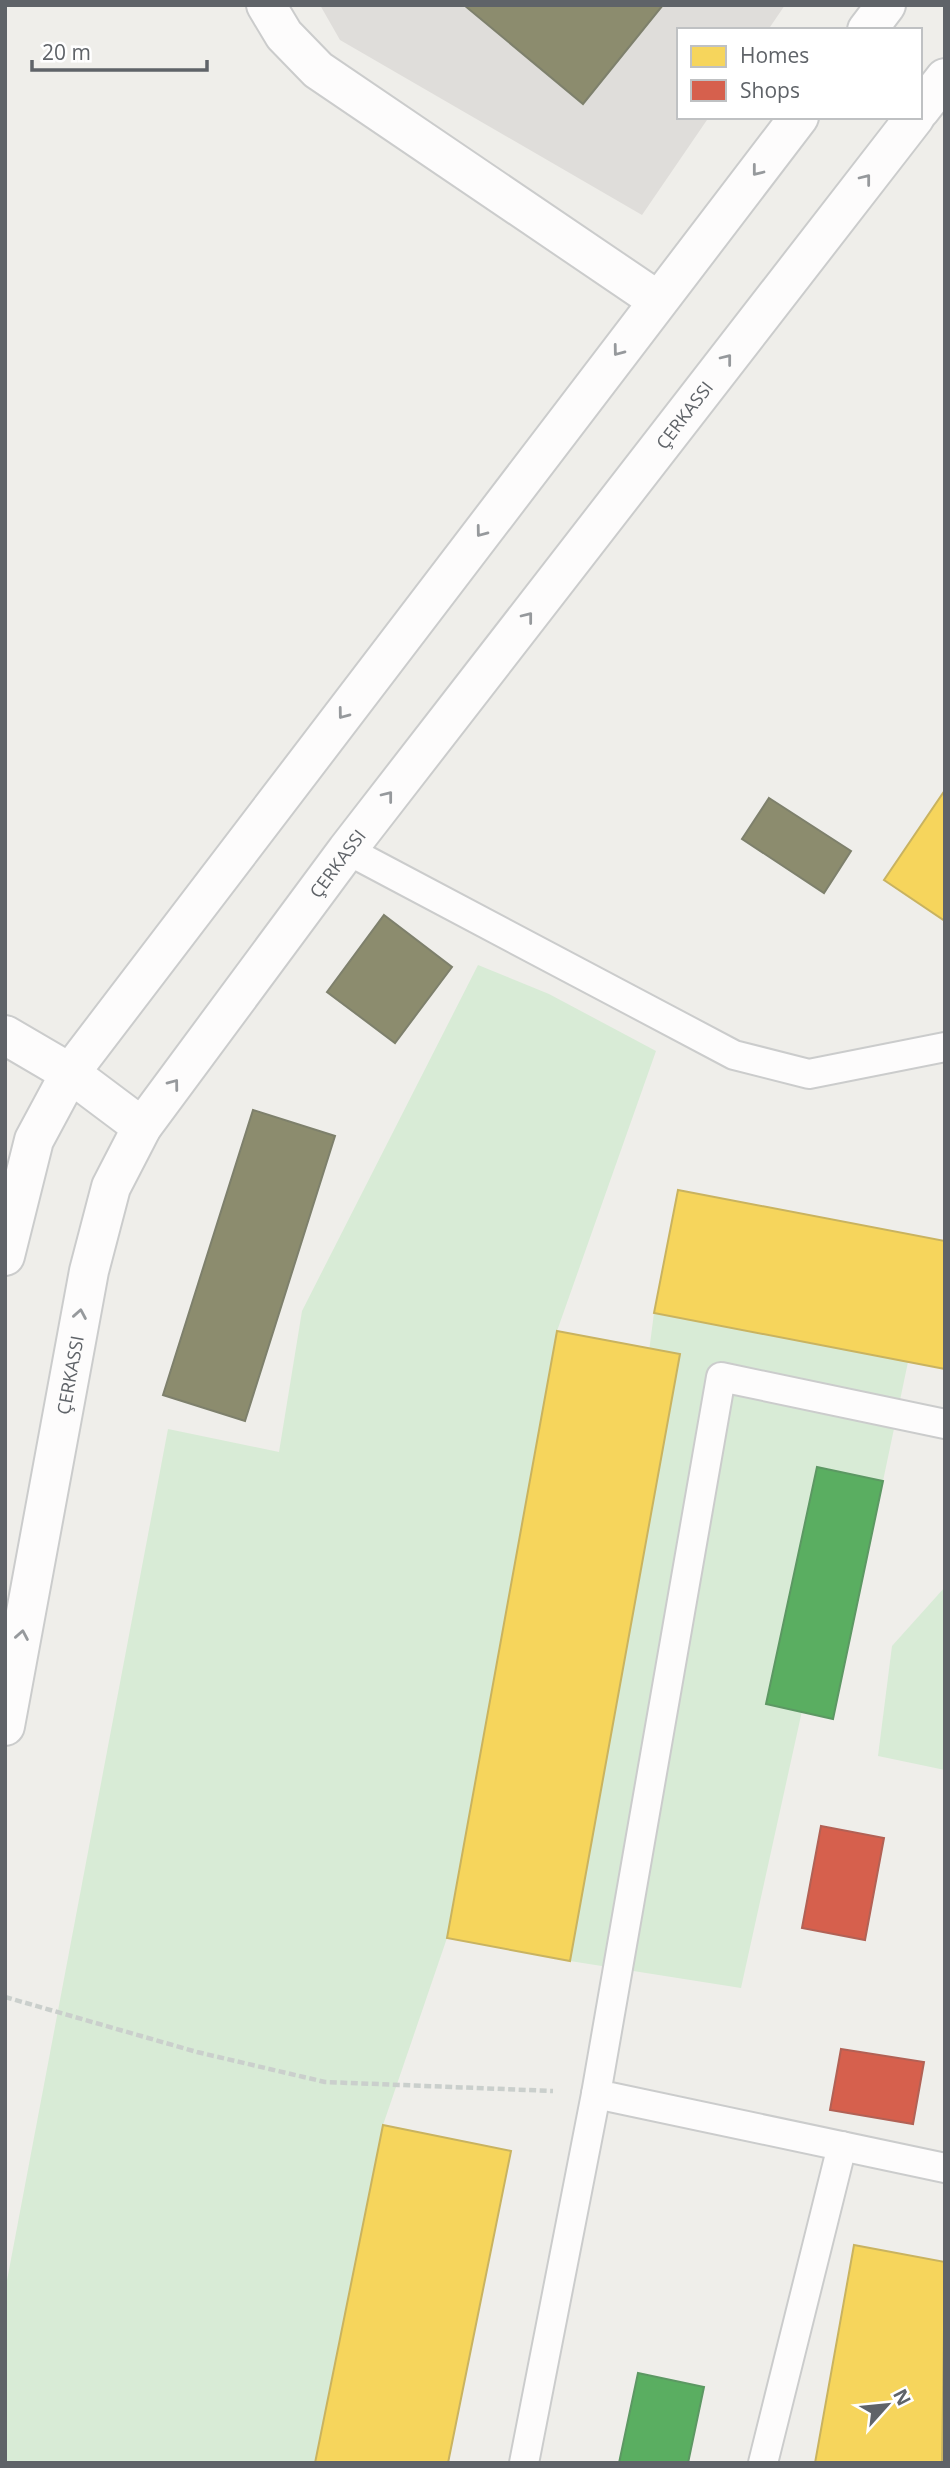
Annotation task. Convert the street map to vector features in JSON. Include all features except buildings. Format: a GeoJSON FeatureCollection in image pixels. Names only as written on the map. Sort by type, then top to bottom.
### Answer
{"type":"FeatureCollection","features":[{"type":"Feature","properties":{"kind":"street"},"geometry":{"type":"LineString","coordinates":[[267,5],[284,35],[318,70],[657,300]]}},
{"type":"Feature","properties":{"kind":"street"},"geometry":{"type":"LineString","coordinates":[[869,28],[886,5]]}},
{"type":"Feature","properties":{"kind":"street"},"geometry":{"type":"LineString","coordinates":[[922,107],[945,78]]}},
{"type":"Feature","properties":{"kind":"street"},"geometry":{"type":"LineString","coordinates":[[5,1256],[34,1140],[70,1073],[797,119]]}},
{"type":"Feature","properties":{"kind":"street"},"geometry":{"type":"LineString","coordinates":[[5,1726],[89,1270],[111,1187],[142,1127],[347,850],[913,119]]}},
{"type":"Feature","properties":{"kind":"street"},"geometry":{"type":"LineString","coordinates":[[5,1035],[70,1073],[142,1127]]}},
{"type":"Feature","properties":{"kind":"lane"},"geometry":{"type":"LineString","coordinates":[[347,850],[734,1055],[809,1074],[945,1047]]}},
{"type":"Feature","properties":{"kind":"lane"},"geometry":{"type":"LineString","coordinates":[[524,2463],[596,2094],[721,1377],[945,1424]]}},
{"type":"Feature","properties":{"kind":"lane"},"geometry":{"type":"LineString","coordinates":[[596,2094],[945,2168]]}},
{"type":"Feature","properties":{"kind":"lane"},"geometry":{"type":"LineString","coordinates":[[763,2463],[842,2146]]}},
{"type":"Feature","properties":{"kind":"path"},"geometry":{"type":"LineString","coordinates":[[5,1997],[210,2055],[325,2082],[596,2094]]}},
{"type":"Feature","properties":{"kind":"shaded area"},"geometry":{"type":"Polygon","coordinates":[[[320,5],[785,5],[769,28],[677,28],[677,119],[708,119],[642,215],[340,40],[320,5]]]}},
{"type":"Feature","properties":{"kind":"green space"},"geometry":{"type":"Polygon","coordinates":[[[478,965],[549,994],[656,1051],[557,1331],[447,1938],[383,2125],[315,2463],[5,2463],[5,2291],[168,1429],[279,1452],[302,1311],[478,965]]]}},
{"type":"Feature","properties":{"kind":"green space"},"geometry":{"type":"Polygon","coordinates":[[[654,1313],[908,1362],[883,1481],[817,1467],[767,1704],[802,1711],[741,1988],[570,1961],[654,1313]]]}},
{"type":"Feature","properties":{"kind":"green space"},"geometry":{"type":"Polygon","coordinates":[[[945,1587],[945,1770],[878,1756],[892,1646],[945,1587]]]}}]}
